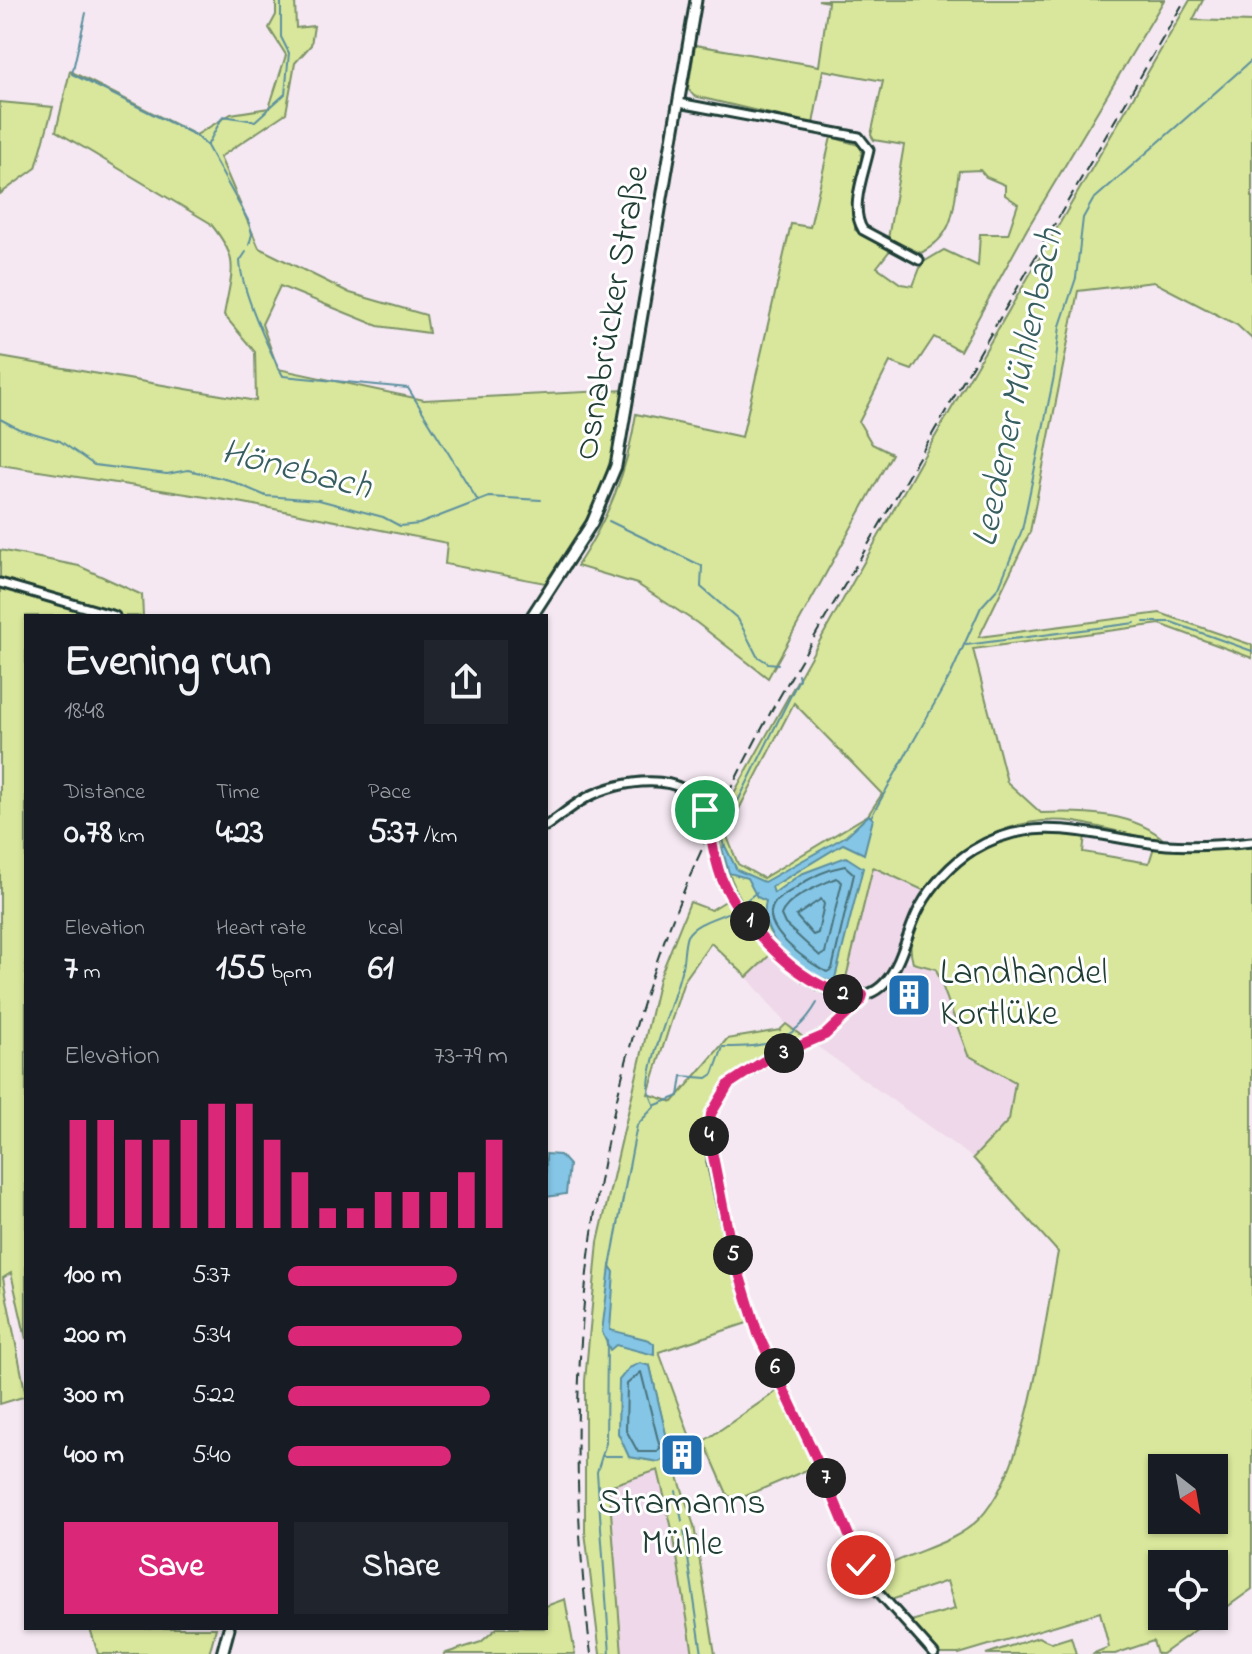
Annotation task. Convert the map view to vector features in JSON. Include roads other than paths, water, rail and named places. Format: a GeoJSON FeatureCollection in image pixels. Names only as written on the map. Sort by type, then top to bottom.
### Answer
{"type":"FeatureCollection","features":[{"type":"Feature","properties":{"kind":"main road","name":"Osnabrücker Straße"},"geometry":{"type":"LineString","coordinates":[[533,614],[592,523],[616,466],[696,0]]}},
{"type":"Feature","properties":{"kind":"main road"},"geometry":{"type":"LineString","coordinates":[[222,1654],[228,1630]]}},
{"type":"Feature","properties":{"kind":"street"},"geometry":{"type":"LineString","coordinates":[[679,103],[859,137],[869,150],[858,201],[859,223],[863,230],[919,260]]}},
{"type":"Feature","properties":{"kind":"street"},"geometry":{"type":"LineString","coordinates":[[0,583],[108,614]]}},
{"type":"Feature","properties":{"kind":"street"},"geometry":{"type":"LineString","coordinates":[[548,825],[600,792],[649,782],[672,783],[697,799],[705,810],[722,879],[746,916],[784,960],[805,976],[843,995],[863,995],[886,982],[896,969],[911,924],[929,893],[969,852],[989,840],[1026,829],[1062,827],[1167,845],[1252,842]]}},
{"type":"Feature","properties":{"kind":"street"},"geometry":{"type":"LineString","coordinates":[[863,995],[861,1001],[825,1035],[764,1061],[729,1084],[711,1114],[711,1149],[732,1251],[758,1334],[820,1464],[861,1565],[873,1586],[934,1654]]}},
{"type":"Feature","properties":{"kind":"water"},"geometry":{"type":"Polygon","coordinates":[[[869,815],[873,819],[864,854],[843,844],[772,887],[774,893],[801,874],[846,857],[863,868],[834,982],[808,971],[784,952],[768,928],[766,901],[757,897],[747,878],[729,873],[722,848],[725,846],[737,870],[764,882],[846,836],[869,815]]]}},
{"type":"Feature","properties":{"kind":"water"},"geometry":{"type":"Polygon","coordinates":[[[548,1154],[560,1155],[569,1165],[566,1194],[548,1197],[548,1154]]]}},
{"type":"Feature","properties":{"kind":"water"},"geometry":{"type":"Polygon","coordinates":[[[610,1266],[614,1272],[610,1330],[649,1340],[654,1344],[654,1355],[616,1345],[610,1350],[602,1332],[610,1266]]]}},
{"type":"Feature","properties":{"kind":"water"},"geometry":{"type":"Polygon","coordinates":[[[640,1363],[650,1366],[671,1455],[659,1462],[629,1457],[618,1433],[619,1380],[629,1368],[640,1363]]]}},
{"type":"Feature","properties":{"kind":"waterway"},"geometry":{"type":"LineString","coordinates":[[249,245],[252,234],[249,222],[207,146],[223,116],[255,121],[285,94],[289,53],[281,37],[281,0]]}},
{"type":"Feature","properties":{"kind":"waterway"},"geometry":{"type":"LineString","coordinates":[[86,13],[72,74],[197,136],[206,145]]}},
{"type":"Feature","properties":{"kind":"waterway","name":"Leedener Mühlenbach"},"geometry":{"type":"LineString","coordinates":[[871,817],[951,674],[981,607],[999,587],[1022,530],[1054,376],[1060,326],[1076,278],[1083,218],[1093,200],[1252,60]]}},
{"type":"Feature","properties":{"kind":"waterway"},"geometry":{"type":"LineString","coordinates":[[246,252],[240,261],[245,288],[283,376],[408,388],[478,501]]}},
{"type":"Feature","properties":{"kind":"waterway","name":"Hönebach"},"geometry":{"type":"LineString","coordinates":[[0,419],[19,429],[60,441],[94,465],[167,474],[188,470],[229,480],[266,496],[319,500],[383,517],[400,526],[419,524],[489,497],[541,500]]}},
{"type":"Feature","properties":{"kind":"waterway","name":"Hönebach"},"geometry":{"type":"LineString","coordinates":[[609,521],[702,566],[701,587],[738,619],[757,656],[768,663],[778,664]]}},
{"type":"Feature","properties":{"kind":"waterway"},"geometry":{"type":"LineString","coordinates":[[1144,622],[1171,622],[1252,651]]}},
{"type":"Feature","properties":{"kind":"waterway"},"geometry":{"type":"LineString","coordinates":[[966,645],[1135,623]]}},
{"type":"Feature","properties":{"kind":"waterway","name":"Hönebach"},"geometry":{"type":"LineString","coordinates":[[724,847],[721,835],[799,679],[798,674]]}},
{"type":"Feature","properties":{"kind":"waterway","name":"Leedener Mühlenbach"},"geometry":{"type":"LineString","coordinates":[[740,905],[757,892]]}},
{"type":"Feature","properties":{"kind":"waterway","name":"Leedener Mühlenbach"},"geometry":{"type":"LineString","coordinates":[[610,1267],[637,1125],[655,1106],[649,1090],[650,1075],[679,981],[687,936],[703,923],[735,909]]}},
{"type":"Feature","properties":{"kind":"waterway"},"geometry":{"type":"LineString","coordinates":[[656,1105],[679,1096],[682,1076],[707,1078],[713,1074],[723,1047],[765,1044],[788,1035],[808,1017],[817,1003]]}},
{"type":"Feature","properties":{"kind":"waterway"},"geometry":{"type":"LineString","coordinates":[[607,1341],[606,1443],[597,1472],[610,1654]]}},
{"type":"Feature","properties":{"kind":"waterway"},"geometry":{"type":"LineString","coordinates":[[603,1456],[622,1456]]}},
{"type":"Feature","properties":{"kind":"waterway","name":"Leedener Mühlenbach"},"geometry":{"type":"LineString","coordinates":[[667,1456],[670,1469]]}},
{"type":"Feature","properties":{"kind":"waterway","name":"Leedener Mühlenbach"},"geometry":{"type":"LineString","coordinates":[[676,1491],[682,1521]]}},
{"type":"Feature","properties":{"kind":"waterway","name":"Leedener Mühlenbach"},"geometry":{"type":"LineString","coordinates":[[684,1531],[702,1654]]}},
{"type":"Feature","properties":{"kind":"railway"},"geometry":{"type":"LineString","coordinates":[[591,1654],[582,1560],[578,1466],[579,1371],[587,1276],[600,1182],[619,1090],[644,999],[698,858],[773,708],[1185,0]]}},
{"type":"Feature","properties":{"kind":"place","name":"Landhandel Kortlüke"},"geometry":{"type":"Point","coordinates":[909,995]}},
{"type":"Feature","properties":{"kind":"place","name":"Stramanns Mühle"},"geometry":{"type":"Point","coordinates":[682,1455]}}]}
